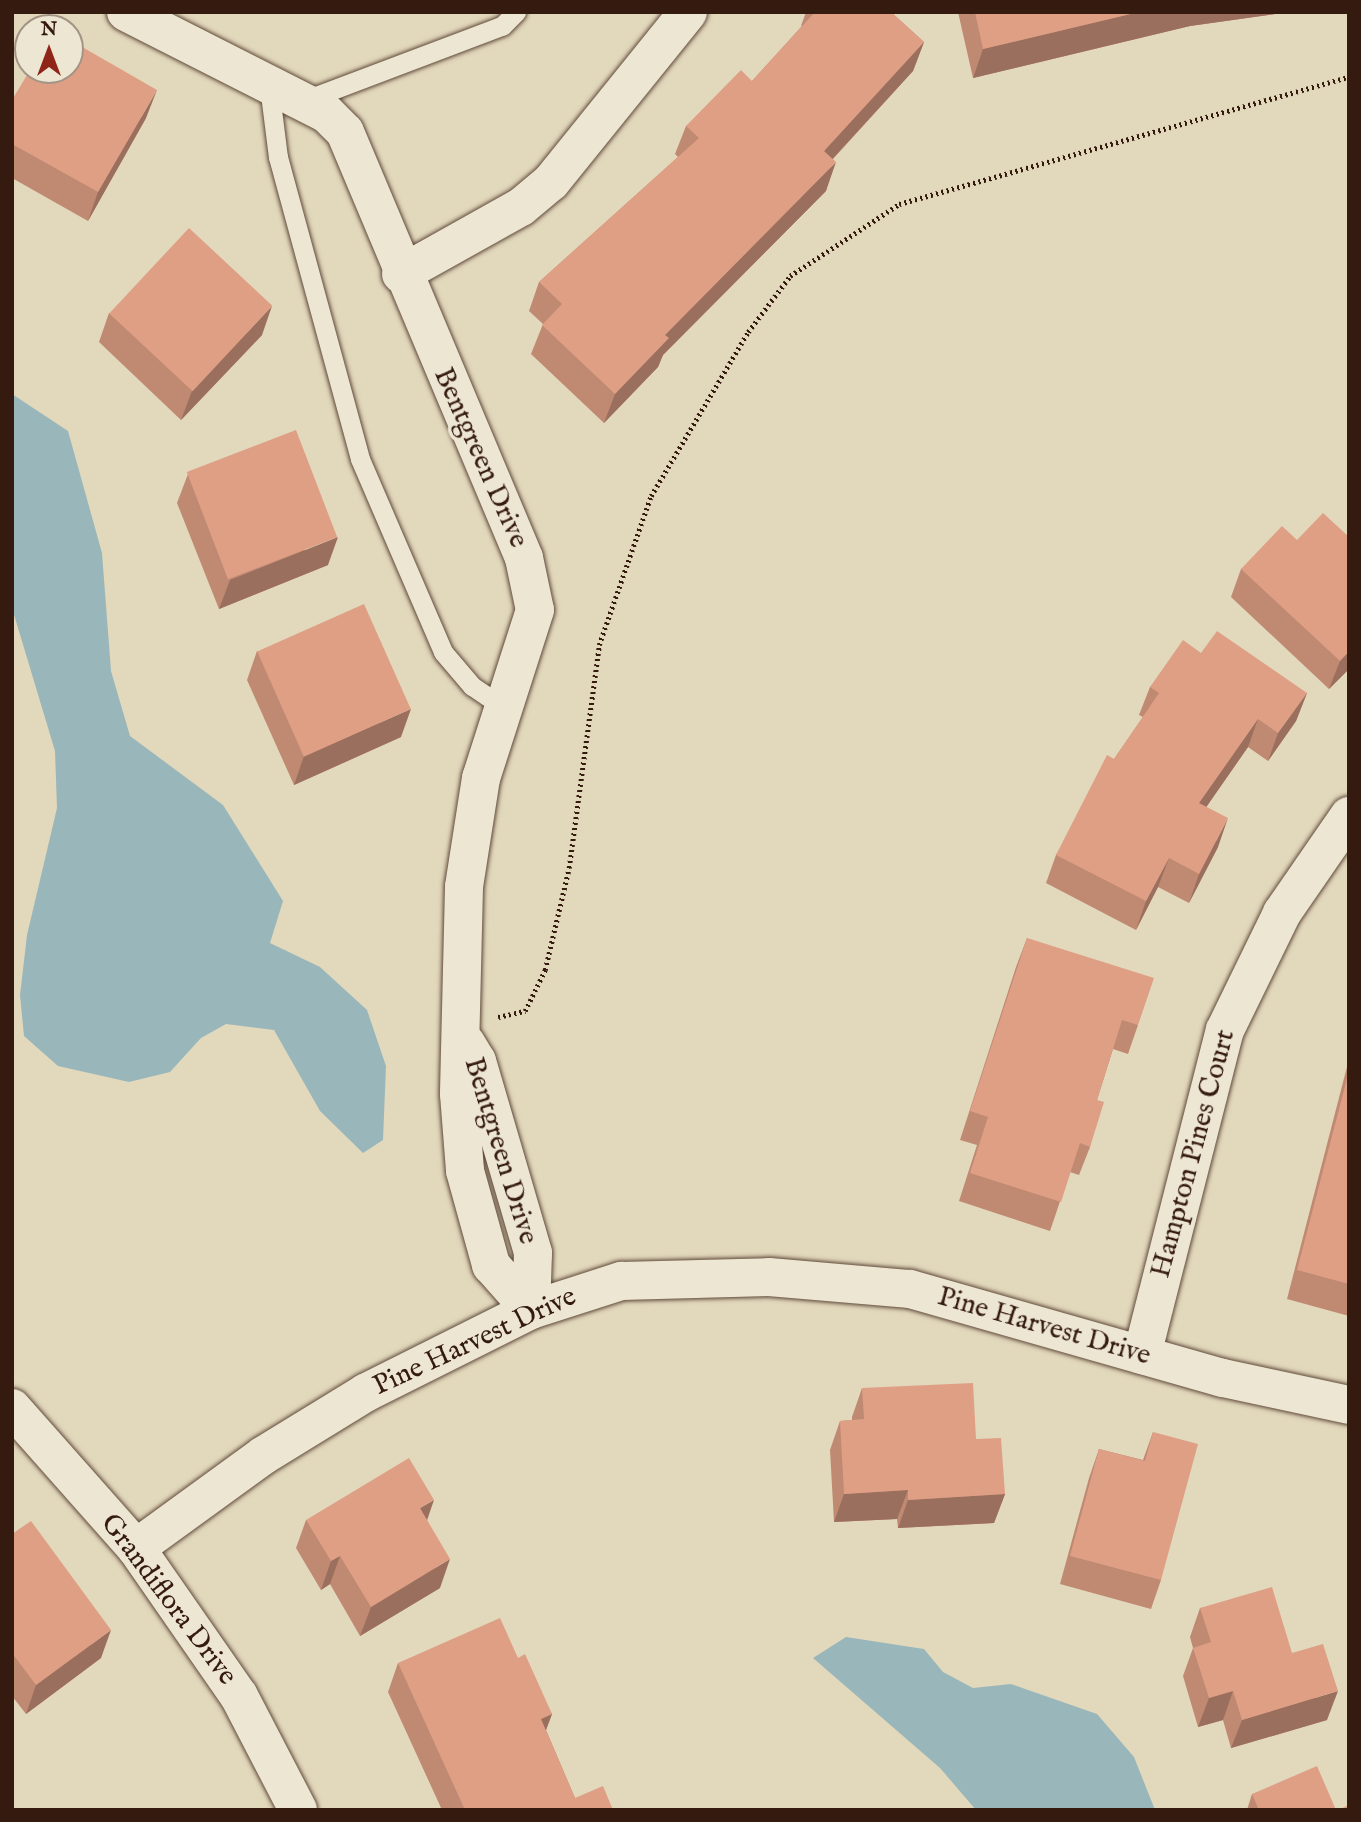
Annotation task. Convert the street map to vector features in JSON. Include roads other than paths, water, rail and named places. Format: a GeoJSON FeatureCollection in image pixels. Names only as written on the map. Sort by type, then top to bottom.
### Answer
{"type":"FeatureCollection","features":[{"type":"Feature","properties":{"kind":"street","name":"Bentgreen Drive"},"geometry":{"type":"LineString","coordinates":[[126,12],[327,114],[356,150],[401,274],[532,583],[530,633],[481,778],[467,868],[464,1031],[477,1061],[533,1254],[531,1310]]}},
{"type":"Feature","properties":{"kind":"street"},"geometry":{"type":"LineString","coordinates":[[401,274],[521,207],[551,183],[634,72],[688,12]]}},
{"type":"Feature","properties":{"kind":"street","name":"Hampton Pines Court"},"geometry":{"type":"LineString","coordinates":[[1142,1355],[1225,1030],[1282,913],[1349,817]]}},
{"type":"Feature","properties":{"kind":"street","name":"Pine Harvest Drive"},"geometry":{"type":"LineString","coordinates":[[136,1548],[320,1419],[531,1310],[621,1282],[825,1279],[948,1297],[1142,1355],[1349,1405]]}},
{"type":"Feature","properties":{"kind":"street","name":"Grandiflora Drive"},"geometry":{"type":"LineString","coordinates":[[12,1408],[136,1548],[239,1696],[298,1810]]}},
{"type":"Feature","properties":{"kind":"lane"},"geometry":{"type":"LineString","coordinates":[[506,709],[472,686],[443,652],[359,458],[278,157],[286,93],[502,26],[516,12]]}},
{"type":"Feature","properties":{"kind":"water"},"geometry":{"type":"Polygon","coordinates":[[[12,394],[68,431],[102,553],[111,671],[130,736],[223,805],[283,901],[270,943],[320,967],[367,1010],[386,1066],[383,1140],[363,1153],[320,1111],[274,1030],[226,1024],[201,1038],[170,1072],[129,1082],[58,1066],[24,1036],[20,995],[27,935],[57,808],[55,751],[12,608],[12,394]]]}},
{"type":"Feature","properties":{"kind":"water"},"geometry":{"type":"Polygon","coordinates":[[[846,1637],[924,1649],[943,1672],[973,1688],[1011,1684],[1097,1714],[1134,1757],[1155,1810],[976,1810],[940,1768],[813,1658],[846,1637]]]}}]}
